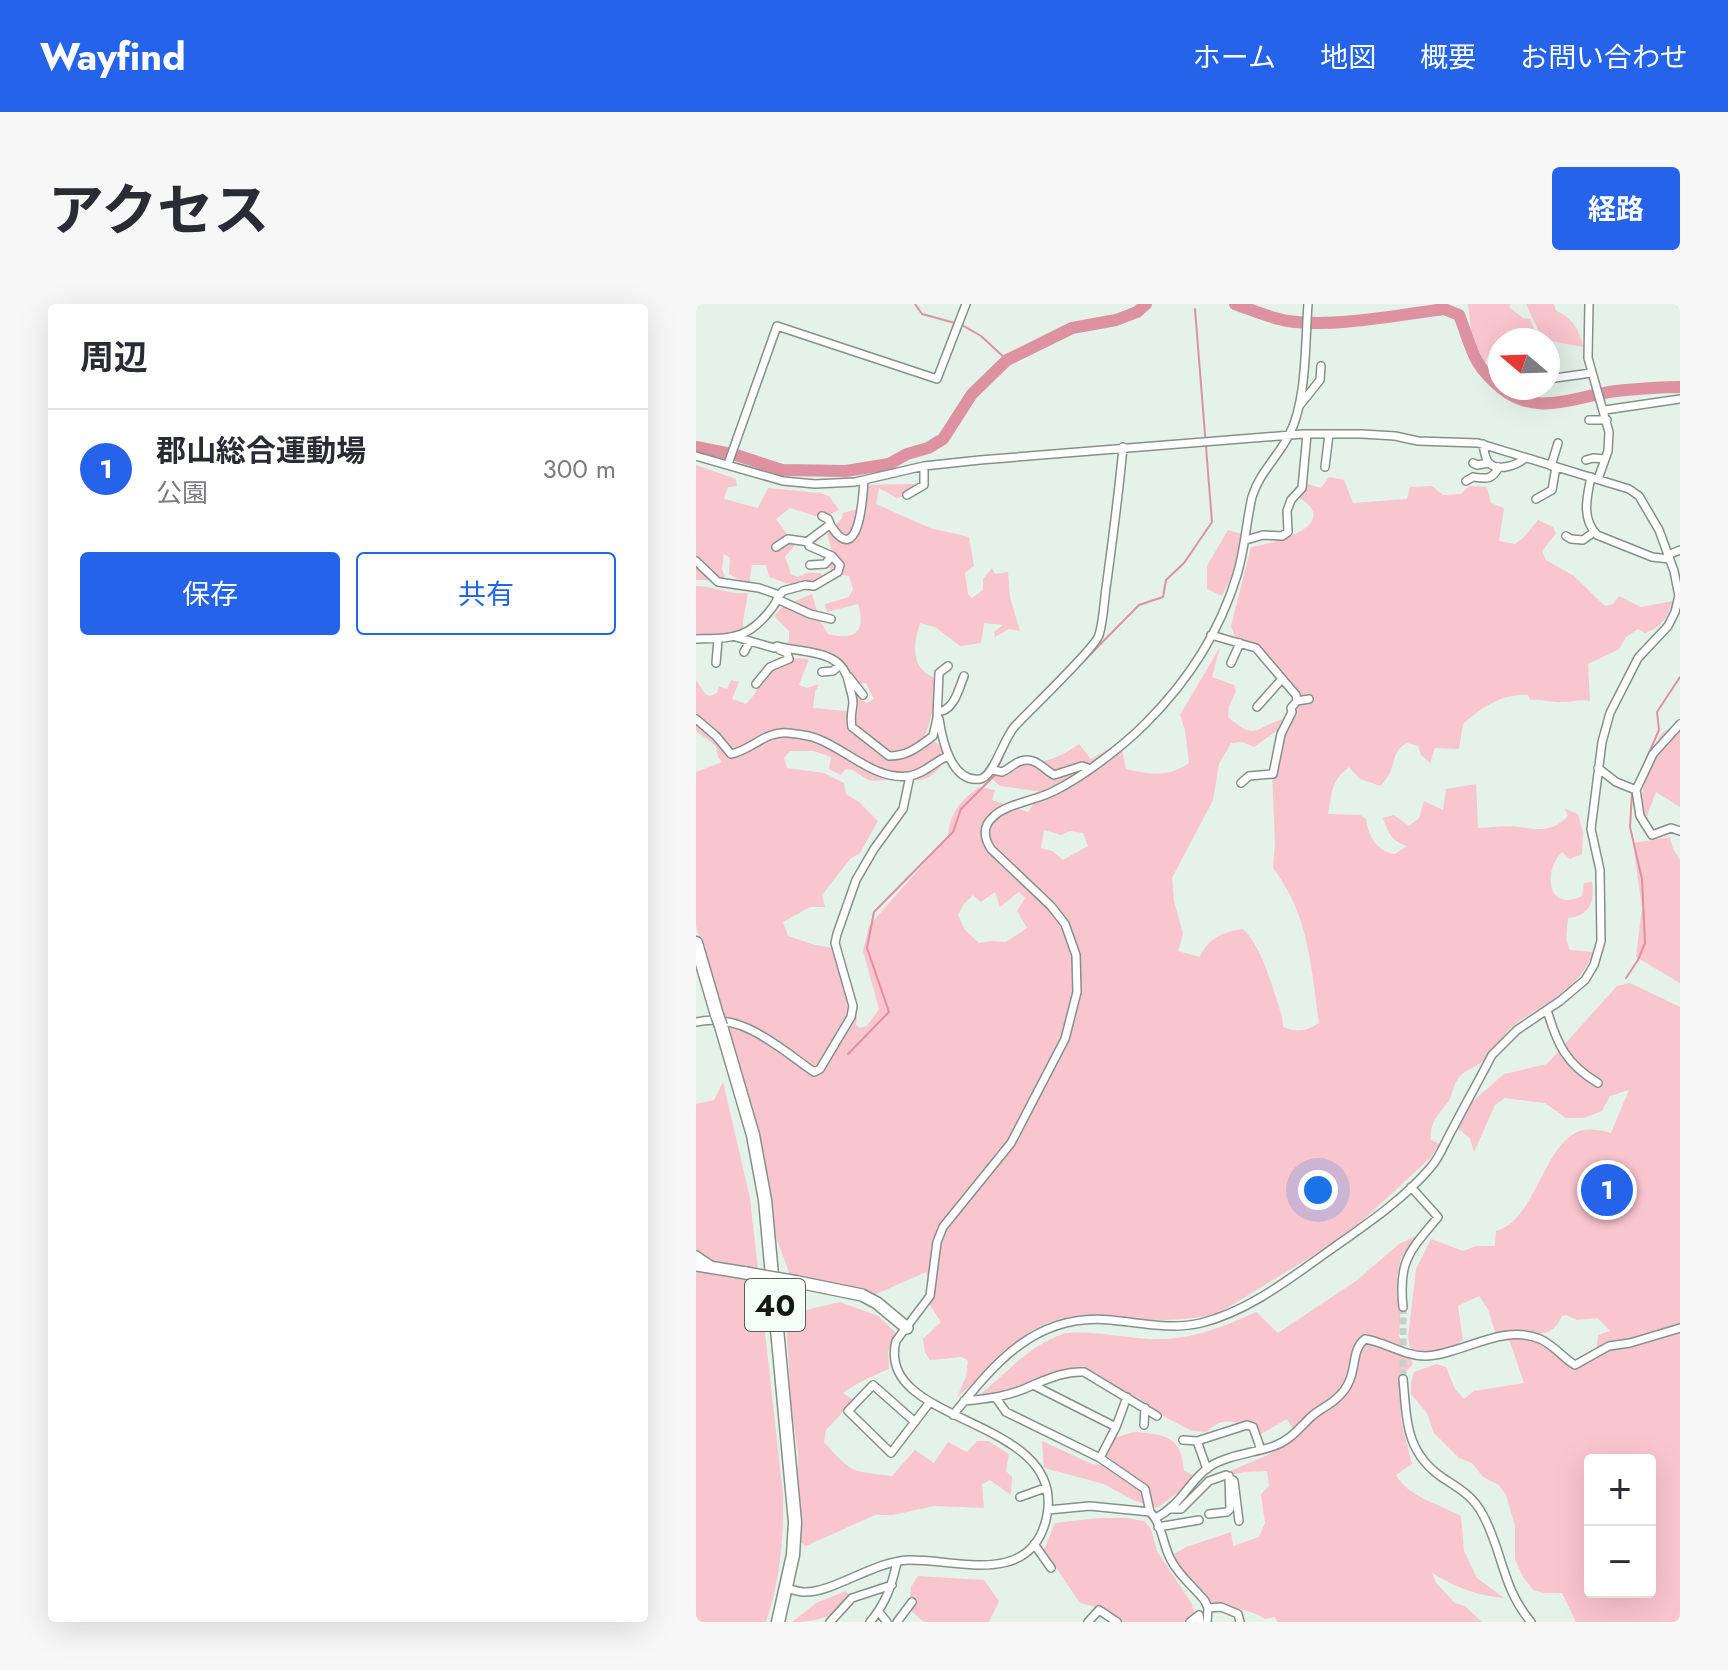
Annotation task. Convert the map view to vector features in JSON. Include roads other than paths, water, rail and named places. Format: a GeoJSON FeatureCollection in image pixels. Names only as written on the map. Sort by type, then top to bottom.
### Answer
{"type":"FeatureCollection","features":[{"type":"Feature","properties":{"kind":"main road","name":"40"},"geometry":{"type":"LineString","coordinates":[[696,943],[753,1135],[765,1200],[794,1497],[793,1555],[778,1622]]}},
{"type":"Feature","properties":{"kind":"street"},"geometry":{"type":"LineString","coordinates":[[728,464],[777,326],[937,379],[966,304]]}},
{"type":"Feature","properties":{"kind":"street"},"geometry":{"type":"LineString","coordinates":[[1589,304],[1591,373],[1607,420],[1609,446],[1595,478],[1586,513],[1594,532],[1652,557],[1668,557],[1680,550]]}},
{"type":"Feature","properties":{"kind":"street"},"geometry":{"type":"LineString","coordinates":[[786,1588],[805,1592],[820,1589],[909,1560],[978,1567],[1014,1559],[1034,1544],[1043,1530],[1048,1510],[1045,1488],[1036,1467],[1021,1450],[999,1435],[930,1402],[901,1375],[894,1349],[896,1341],[930,1296],[937,1242],[943,1227],[1011,1143],[1065,1039],[1077,992],[1076,955],[1073,939],[1065,924],[1051,906],[991,849],[985,839],[986,827],[1000,811],[1053,792],[1128,739],[1172,696],[1190,672],[1225,608],[1246,540],[1252,498],[1259,479],[1290,435],[1298,406],[1308,308]]}},
{"type":"Feature","properties":{"kind":"street"},"geometry":{"type":"LineString","coordinates":[[1298,406],[1320,380],[1321,366]]}},
{"type":"Feature","properties":{"kind":"street"},"geometry":{"type":"LineString","coordinates":[[1560,377],[1591,373]]}},
{"type":"Feature","properties":{"kind":"street"},"geometry":{"type":"LineString","coordinates":[[1604,409],[1680,399]]}},
{"type":"Feature","properties":{"kind":"street"},"geometry":{"type":"LineString","coordinates":[[1589,420],[1607,420]]}},
{"type":"Feature","properties":{"kind":"street"},"geometry":{"type":"LineString","coordinates":[[696,456],[798,484],[864,480],[924,466],[1307,434],[1395,436],[1418,441],[1483,444],[1629,489],[1639,496],[1659,530],[1678,584],[1680,597],[1668,626],[1638,658],[1610,713],[1598,768],[1591,829],[1600,870],[1601,941],[1594,965],[1585,980],[1503,1041],[1492,1055],[1433,1165],[1411,1187],[1323,1255],[1233,1312],[1177,1327],[1107,1320],[1058,1324],[1015,1347],[953,1415]]}},
{"type":"Feature","properties":{"kind":"street"},"geometry":{"type":"LineString","coordinates":[[1246,540],[1263,535],[1282,536],[1288,532],[1287,511],[1291,500],[1302,488],[1307,434]]}},
{"type":"Feature","properties":{"kind":"street"},"geometry":{"type":"LineString","coordinates":[[1325,467],[1329,434]]}},
{"type":"Feature","properties":{"kind":"street"},"geometry":{"type":"LineString","coordinates":[[1536,499],[1552,490],[1558,443]]}},
{"type":"Feature","properties":{"kind":"street"},"geometry":{"type":"LineString","coordinates":[[1483,444],[1489,463]]}},
{"type":"Feature","properties":{"kind":"street"},"geometry":{"type":"LineString","coordinates":[[946,663],[939,673],[939,716],[948,756],[967,776],[977,780],[984,778],[993,770],[1009,732],[1098,639],[1118,504],[1123,447]]}},
{"type":"Feature","properties":{"kind":"street"},"geometry":{"type":"LineString","coordinates":[[1473,463],[1489,463],[1499,467],[1519,464],[1525,458]]}},
{"type":"Feature","properties":{"kind":"street"},"geometry":{"type":"LineString","coordinates":[[1586,460],[1605,459]]}},
{"type":"Feature","properties":{"kind":"street"},"geometry":{"type":"LineString","coordinates":[[907,495],[924,485],[924,466]]}},
{"type":"Feature","properties":{"kind":"street"},"geometry":{"type":"LineString","coordinates":[[1466,481],[1473,477],[1487,479],[1494,476],[1499,467]]}},
{"type":"Feature","properties":{"kind":"street"},"geometry":{"type":"LineString","coordinates":[[822,516],[831,522],[841,538],[854,536],[860,525],[864,480]]}},
{"type":"Feature","properties":{"kind":"street"},"geometry":{"type":"LineString","coordinates":[[776,547],[788,539],[809,542],[831,526]]}},
{"type":"Feature","properties":{"kind":"street"},"geometry":{"type":"LineString","coordinates":[[1566,536],[1583,540],[1594,532]]}},
{"type":"Feature","properties":{"kind":"street"},"geometry":{"type":"LineString","coordinates":[[697,639],[736,637],[753,628],[790,587],[814,586],[838,572],[840,565],[832,556],[815,550],[809,542]]}},
{"type":"Feature","properties":{"kind":"street"},"geometry":{"type":"LineString","coordinates":[[810,565],[825,564],[832,556]]}},
{"type":"Feature","properties":{"kind":"street"},"geometry":{"type":"LineString","coordinates":[[696,561],[718,582],[759,588],[810,614],[831,619]]}},
{"type":"Feature","properties":{"kind":"street"},"geometry":{"type":"LineString","coordinates":[[1211,635],[1256,648],[1296,695],[1297,701]]}},
{"type":"Feature","properties":{"kind":"street"},"geometry":{"type":"LineString","coordinates":[[736,637],[763,650],[762,655]]}},
{"type":"Feature","properties":{"kind":"street"},"geometry":{"type":"LineString","coordinates":[[716,663],[718,640]]}},
{"type":"Feature","properties":{"kind":"street"},"geometry":{"type":"LineString","coordinates":[[749,642],[829,656],[863,695]]}},
{"type":"Feature","properties":{"kind":"street"},"geometry":{"type":"LineString","coordinates":[[744,652],[749,642]]}},
{"type":"Feature","properties":{"kind":"street"},"geometry":{"type":"LineString","coordinates":[[1231,663],[1240,643]]}},
{"type":"Feature","properties":{"kind":"street"},"geometry":{"type":"LineString","coordinates":[[756,684],[770,667],[789,659],[779,646]]}},
{"type":"Feature","properties":{"kind":"street"},"geometry":{"type":"LineString","coordinates":[[822,672],[833,671],[840,665]]}},
{"type":"Feature","properties":{"kind":"street"},"geometry":{"type":"LineString","coordinates":[[848,675],[853,703],[850,711],[852,727],[889,756],[907,755],[933,736],[939,716],[948,702]]}},
{"type":"Feature","properties":{"kind":"street"},"geometry":{"type":"LineString","coordinates":[[939,716],[949,709],[964,676]]}},
{"type":"Feature","properties":{"kind":"street"},"geometry":{"type":"LineString","coordinates":[[1257,707],[1281,680]]}},
{"type":"Feature","properties":{"kind":"street"},"geometry":{"type":"LineString","coordinates":[[1241,783],[1249,776],[1273,774],[1281,734],[1291,708],[1297,701],[1309,699]]}},
{"type":"Feature","properties":{"kind":"street"},"geometry":{"type":"LineString","coordinates":[[696,719],[731,754],[743,752],[773,733],[786,732],[816,737],[863,764],[888,774],[910,776],[948,756]]}},
{"type":"Feature","properties":{"kind":"street"},"geometry":{"type":"LineString","coordinates":[[1680,724],[1653,754],[1636,790],[1640,816],[1652,835],[1671,828],[1680,831]]}},
{"type":"Feature","properties":{"kind":"street"},"geometry":{"type":"LineString","coordinates":[[993,770],[1002,772],[1020,761],[1028,760],[1054,775],[1082,766],[1088,768]]}},
{"type":"Feature","properties":{"kind":"street"},"geometry":{"type":"LineString","coordinates":[[1598,768],[1616,782],[1636,790]]}},
{"type":"Feature","properties":{"kind":"street"},"geometry":{"type":"LineString","coordinates":[[696,1022],[730,1021],[745,1026],[814,1072],[820,1069],[851,1017],[853,1006],[837,954],[837,934],[856,880],[903,809],[910,776]]}},
{"type":"Feature","properties":{"kind":"street"},"geometry":{"type":"LineString","coordinates":[[1547,1010],[1559,1046],[1581,1073],[1598,1083]]}},
{"type":"Feature","properties":{"kind":"street"},"geometry":{"type":"LineString","coordinates":[[1403,1307],[1400,1283],[1404,1262],[1438,1217],[1411,1187]]}},
{"type":"Feature","properties":{"kind":"street"},"geometry":{"type":"LineString","coordinates":[[696,1255],[717,1270]]}},
{"type":"Feature","properties":{"kind":"street"},"geometry":{"type":"LineString","coordinates":[[696,1265],[862,1295],[877,1303],[907,1328]]}},
{"type":"Feature","properties":{"kind":"street"},"geometry":{"type":"LineString","coordinates":[[1155,1519],[1172,1509],[1207,1469],[1287,1440],[1314,1414],[1336,1399],[1350,1385],[1355,1370],[1355,1353],[1365,1339],[1415,1355],[1428,1356],[1491,1340],[1528,1336],[1548,1343],[1575,1365],[1609,1346],[1680,1328]]}},
{"type":"Feature","properties":{"kind":"street"},"geometry":{"type":"LineString","coordinates":[[964,1401],[1019,1392],[1075,1371],[1084,1372],[1157,1416]]}},
{"type":"Feature","properties":{"kind":"street"},"geometry":{"type":"LineString","coordinates":[[1403,1379],[1407,1429],[1417,1452],[1441,1476],[1476,1501],[1497,1545],[1503,1574],[1531,1622]]}},
{"type":"Feature","properties":{"kind":"street"},"geometry":{"type":"LineString","coordinates":[[915,1422],[873,1385],[848,1411],[891,1453],[915,1422],[930,1402]]}},
{"type":"Feature","properties":{"kind":"street"},"geometry":{"type":"LineString","coordinates":[[1033,1385],[1116,1427]]}},
{"type":"Feature","properties":{"kind":"street"},"geometry":{"type":"LineString","coordinates":[[1100,1458],[1127,1397]]}},
{"type":"Feature","properties":{"kind":"street"},"geometry":{"type":"LineString","coordinates":[[996,1398],[1006,1412],[1100,1458],[1145,1489],[1170,1559],[1208,1608],[1207,1622]]}},
{"type":"Feature","properties":{"kind":"street"},"geometry":{"type":"LineString","coordinates":[[1144,1425],[1145,1408]]}},
{"type":"Feature","properties":{"kind":"street"},"geometry":{"type":"LineString","coordinates":[[1183,1440],[1197,1441],[1247,1425],[1253,1427],[1261,1450]]}},
{"type":"Feature","properties":{"kind":"street"},"geometry":{"type":"LineString","coordinates":[[1197,1441],[1207,1469]]}},
{"type":"Feature","properties":{"kind":"street"},"geometry":{"type":"LineString","coordinates":[[1172,1509],[1186,1506],[1209,1481],[1229,1476]]}},
{"type":"Feature","properties":{"kind":"street"},"geometry":{"type":"LineString","coordinates":[[1209,1514],[1230,1509],[1229,1476]]}},
{"type":"Feature","properties":{"kind":"street"},"geometry":{"type":"LineString","coordinates":[[1229,1476],[1234,1481],[1239,1521]]}},
{"type":"Feature","properties":{"kind":"street"},"geometry":{"type":"LineString","coordinates":[[1020,1497],[1045,1488]]}},
{"type":"Feature","properties":{"kind":"street"},"geometry":{"type":"LineString","coordinates":[[1048,1510],[1090,1506],[1155,1519],[1199,1520]]}},
{"type":"Feature","properties":{"kind":"street"},"geometry":{"type":"LineString","coordinates":[[1034,1544],[1051,1568]]}},
{"type":"Feature","properties":{"kind":"street"},"geometry":{"type":"LineString","coordinates":[[870,1622],[879,1612],[892,1585],[897,1562]]}},
{"type":"Feature","properties":{"kind":"street"},"geometry":{"type":"LineString","coordinates":[[830,1622],[852,1598],[892,1585]]}},
{"type":"Feature","properties":{"kind":"street"},"geometry":{"type":"LineString","coordinates":[[897,1622],[912,1602]]}},
{"type":"Feature","properties":{"kind":"street"},"geometry":{"type":"LineString","coordinates":[[1208,1608],[1233,1610],[1240,1622]]}},
{"type":"Feature","properties":{"kind":"street"},"geometry":{"type":"LineString","coordinates":[[1088,1622],[1099,1610],[1117,1622]]}},
{"type":"Feature","properties":{"kind":"street"},"geometry":{"type":"LineString","coordinates":[[879,1612],[887,1622]]}},
{"type":"Feature","properties":{"kind":"street"},"geometry":{"type":"LineString","coordinates":[[1190,1622],[1199,1615],[1200,1622]]}},
{"type":"Feature","properties":{"kind":"waterway"},"geometry":{"type":"LineString","coordinates":[[915,304],[922,314],[955,323]]}},
{"type":"Feature","properties":{"kind":"waterway"},"geometry":{"type":"LineString","coordinates":[[696,447],[736,455],[782,470],[846,471],[889,464],[943,439],[972,394],[1007,360],[1072,328],[1116,320],[1137,312],[1146,304]]}},
{"type":"Feature","properties":{"kind":"waterway"},"geometry":{"type":"LineString","coordinates":[[1235,304],[1275,318],[1306,323],[1366,320],[1444,309],[1459,315],[1470,346],[1488,376]]}},
{"type":"Feature","properties":{"kind":"waterway"},"geometry":{"type":"LineString","coordinates":[[1065,680],[1139,605],[1163,597],[1166,580],[1184,563],[1212,522],[1195,309]]}},
{"type":"Feature","properties":{"kind":"waterway"},"geometry":{"type":"LineString","coordinates":[[962,325],[981,336],[1007,360]]}},
{"type":"Feature","properties":{"kind":"waterway"},"geometry":{"type":"LineString","coordinates":[[1523,400],[1557,403],[1616,391],[1680,387]]}},
{"type":"Feature","properties":{"kind":"waterway"},"geometry":{"type":"LineString","coordinates":[[1635,785],[1659,730],[1657,712],[1680,677]]}},
{"type":"Feature","properties":{"kind":"waterway"},"geometry":{"type":"LineString","coordinates":[[1037,709],[1058,688]]}},
{"type":"Feature","properties":{"kind":"waterway"},"geometry":{"type":"LineString","coordinates":[[998,767],[1005,751]]}},
{"type":"Feature","properties":{"kind":"waterway"},"geometry":{"type":"LineString","coordinates":[[848,1054],[889,1012],[867,948],[874,912],[953,832],[961,809],[997,773]]}},
{"type":"Feature","properties":{"kind":"waterway"},"geometry":{"type":"LineString","coordinates":[[1626,978],[1645,943],[1642,879],[1630,827],[1632,793]]}},
{"type":"Feature","properties":{"kind":"tunnel"},"geometry":{"type":"LineString","coordinates":[[1403,1307],[1403,1379]]}},
{"type":"Feature","properties":{"kind":"place","name":"郡山総合運動場"},"geometry":{"type":"Point","coordinates":[1607,1190]}}]}
